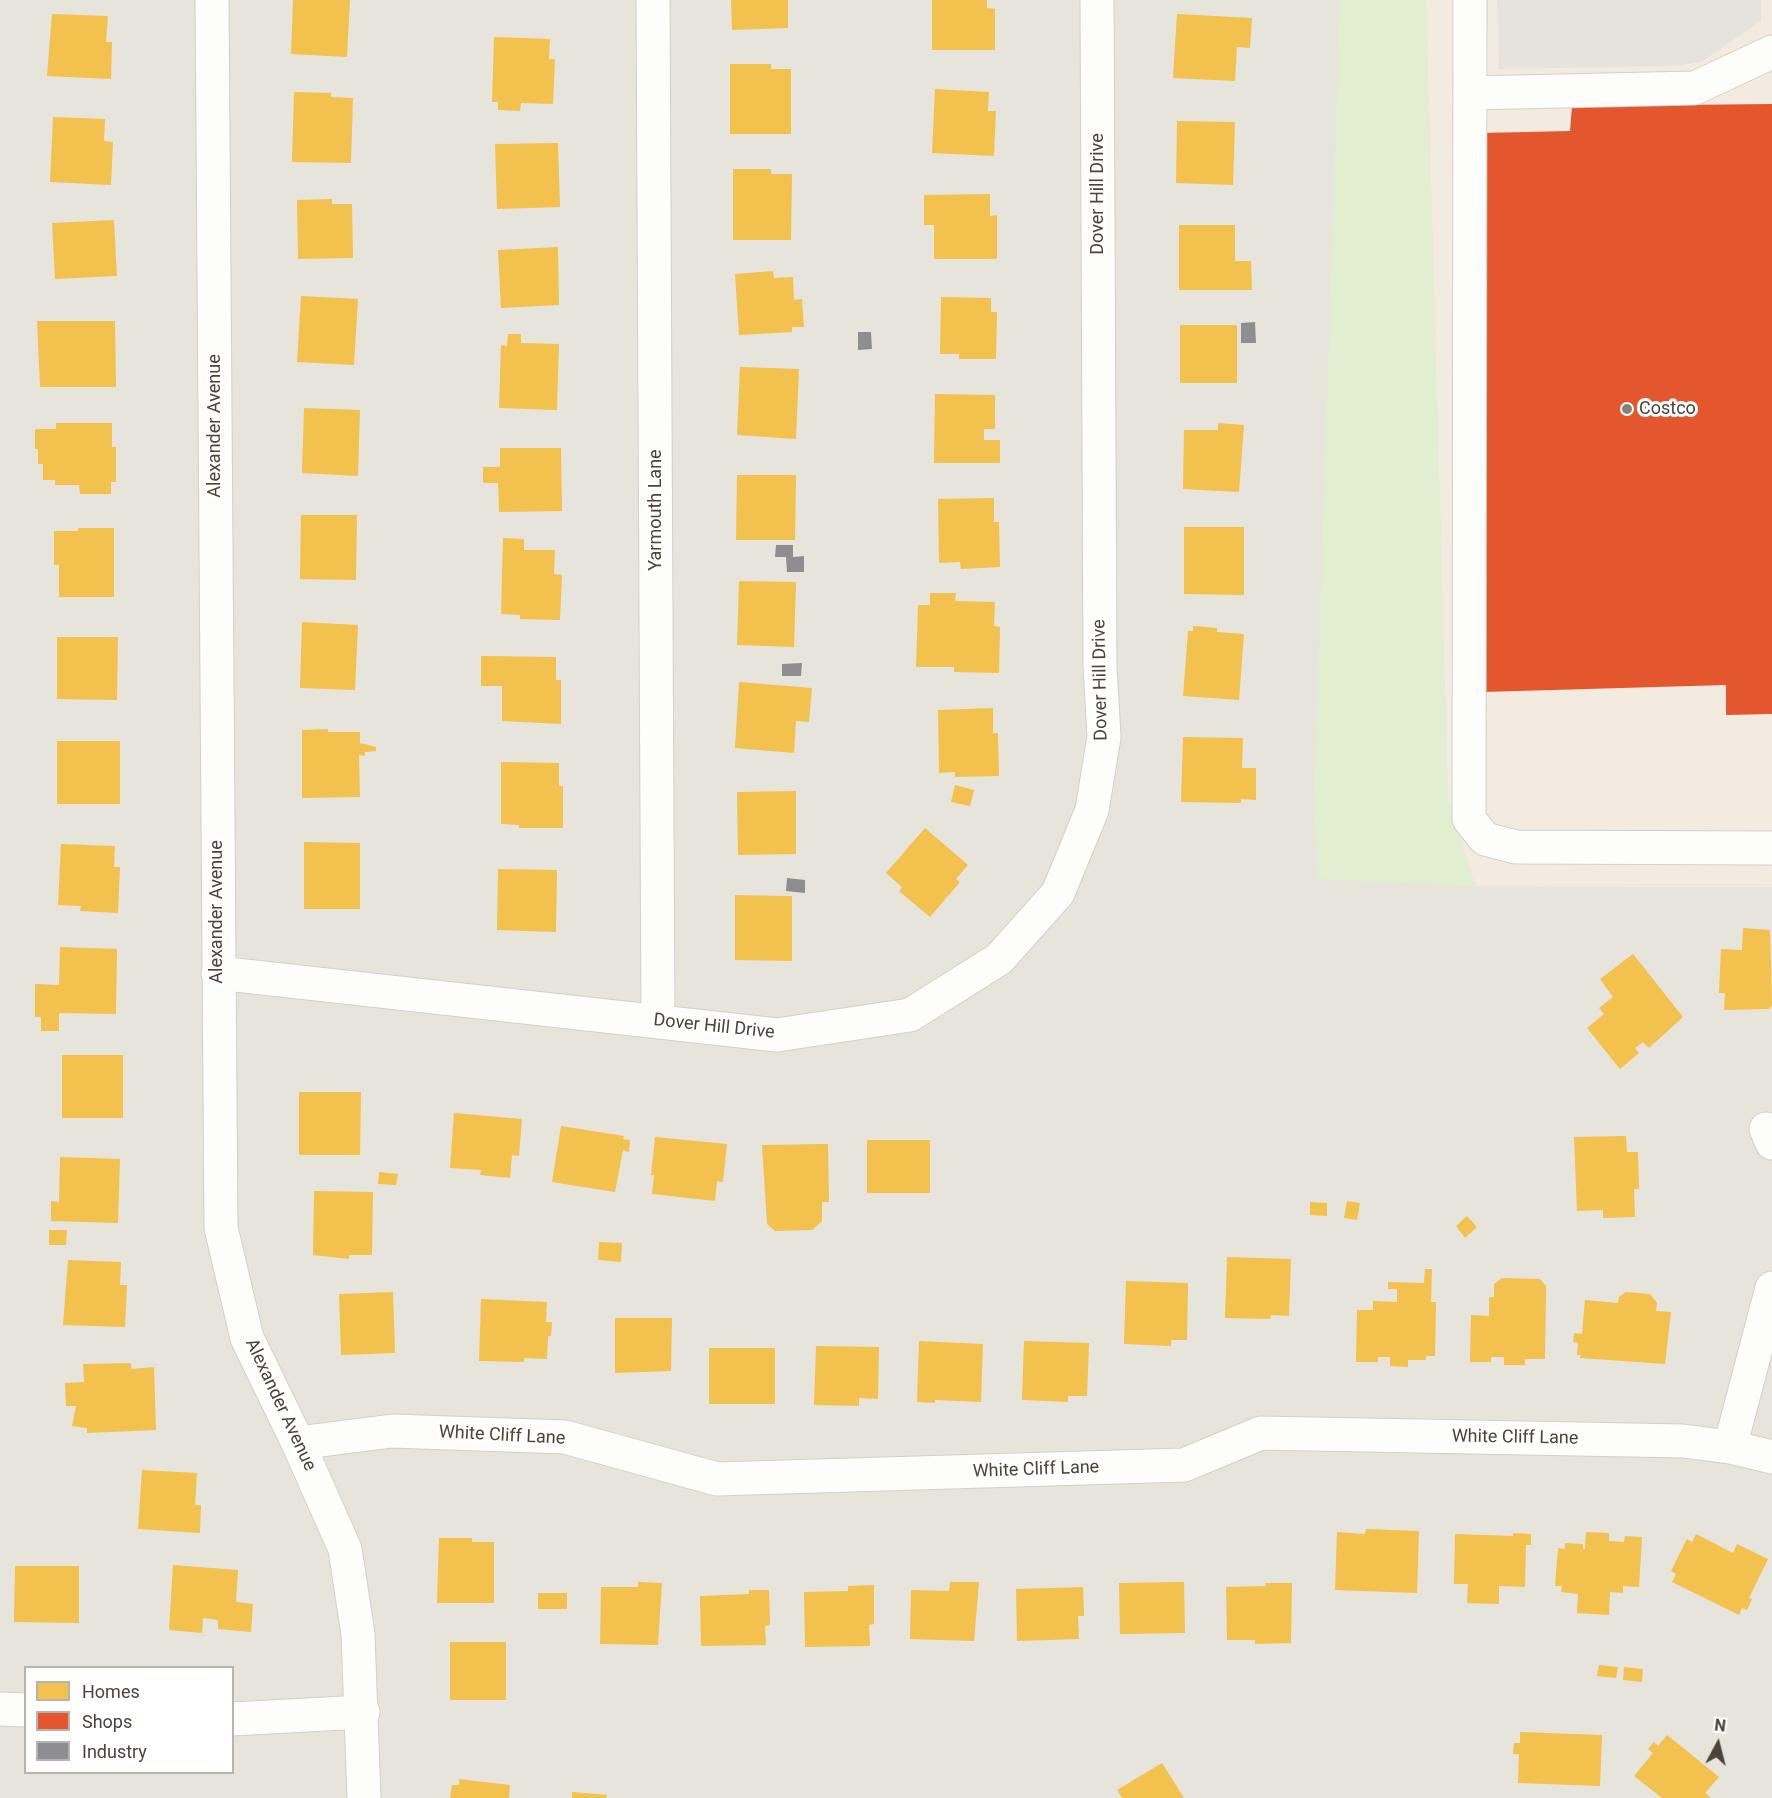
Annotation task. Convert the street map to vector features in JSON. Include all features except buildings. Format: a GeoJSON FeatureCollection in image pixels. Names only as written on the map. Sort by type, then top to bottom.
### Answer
{"type":"FeatureCollection","features":[{"type":"Feature","properties":{"kind":"street","name":"Alexander Avenue"},"geometry":{"type":"LineString","coordinates":[[212,0],[221,1228],[247,1338],[298,1443],[345,1548],[358,1634],[363,1712],[364,1798]]}},
{"type":"Feature","properties":{"kind":"street","name":"Yarmouth Lane"},"geometry":{"type":"LineString","coordinates":[[653,0],[658,1021]]}},
{"type":"Feature","properties":{"kind":"street","name":"Dover Hill Drive"},"geometry":{"type":"LineString","coordinates":[[218,973],[777,1035],[910,1015],[999,960],[1058,893],[1092,810],[1104,737],[1100,654],[1097,0]]}},
{"type":"Feature","properties":{"kind":"street"},"geometry":{"type":"LineString","coordinates":[[1470,0],[1468,819],[1485,839],[1516,848],[1772,848]]}},
{"type":"Feature","properties":{"kind":"street"},"geometry":{"type":"LineString","coordinates":[[1470,93],[1695,88],[1713,82],[1772,52]]}},
{"type":"Feature","properties":{"kind":"street"},"geometry":{"type":"LineString","coordinates":[[1730,1447],[1772,1288]]}},
{"type":"Feature","properties":{"kind":"street","name":"White Cliff Lane"},"geometry":{"type":"LineString","coordinates":[[298,1443],[392,1431],[565,1437],[717,1479],[1184,1465],[1261,1433],[1683,1441],[1730,1447],[1772,1456]]}},
{"type":"Feature","properties":{"kind":"street"},"geometry":{"type":"LineString","coordinates":[[0,1709],[24,1710]]}},
{"type":"Feature","properties":{"kind":"street"},"geometry":{"type":"LineString","coordinates":[[234,1719],[363,1712]]}},
{"type":"Feature","properties":{"kind":"shaded area"},"geometry":{"type":"Polygon","coordinates":[[[0,0],[1472,0],[1475,886],[1772,887],[1772,1798],[0,1798],[0,0]]]}},
{"type":"Feature","properties":{"kind":"shaded area"},"geometry":{"type":"Polygon","coordinates":[[[1426,0],[1772,0],[1772,887],[1475,886],[1448,798],[1426,0]]]}},
{"type":"Feature","properties":{"kind":"shaded area"},"geometry":{"type":"Polygon","coordinates":[[[1497,0],[1761,0],[1761,21],[1701,62],[1677,66],[1499,69],[1497,0]]]}},
{"type":"Feature","properties":{"kind":"green space"},"geometry":{"type":"Polygon","coordinates":[[[1340,0],[1426,0],[1448,798],[1475,886],[1318,879],[1314,804],[1340,0]]]}},
{"type":"Feature","properties":{"kind":"place","name":"Costco"},"geometry":{"type":"Point","coordinates":[1627,409]}}]}
